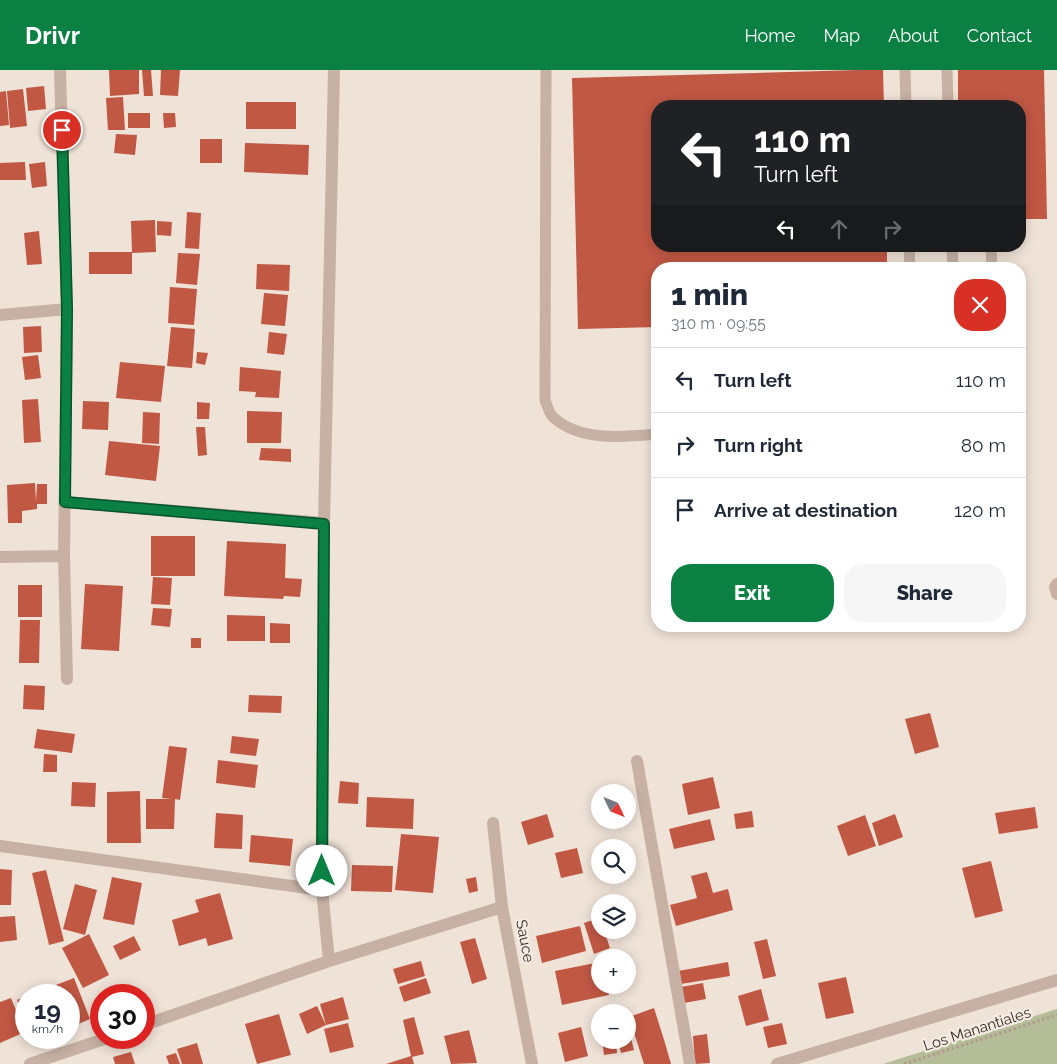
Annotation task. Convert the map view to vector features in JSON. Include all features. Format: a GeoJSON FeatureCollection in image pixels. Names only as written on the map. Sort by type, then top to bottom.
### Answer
{"type":"FeatureCollection","features":[{"type":"Feature","properties":{"kind":"street"},"geometry":{"type":"LineString","coordinates":[[60,70],[67,309],[64,556],[67,679]]}},
{"type":"Feature","properties":{"kind":"street"},"geometry":{"type":"LineString","coordinates":[[329,961],[322,890],[324,524],[334,70]]}},
{"type":"Feature","properties":{"kind":"street"},"geometry":{"type":"LineString","coordinates":[[0,315],[67,309]]}},
{"type":"Feature","properties":{"kind":"street"},"geometry":{"type":"LineString","coordinates":[[65,502],[324,524]]}},
{"type":"Feature","properties":{"kind":"street"},"geometry":{"type":"LineString","coordinates":[[0,557],[64,556]]}},
{"type":"Feature","properties":{"kind":"street"},"geometry":{"type":"LineString","coordinates":[[1057,584],[1055,587],[1057,594]]}},
{"type":"Feature","properties":{"kind":"street"},"geometry":{"type":"LineString","coordinates":[[637,761],[690,1064]]}},
{"type":"Feature","properties":{"kind":"street","name":"Sauce"},"geometry":{"type":"LineString","coordinates":[[493,823],[502,907],[532,1064]]}},
{"type":"Feature","properties":{"kind":"street"},"geometry":{"type":"LineString","coordinates":[[0,846],[322,890]]}},
{"type":"Feature","properties":{"kind":"street"},"geometry":{"type":"LineString","coordinates":[[155,1021],[329,961],[502,907]]}},
{"type":"Feature","properties":{"kind":"street"},"geometry":{"type":"LineString","coordinates":[[777,1064],[1057,980]]}},
{"type":"Feature","properties":{"kind":"street"},"geometry":{"type":"LineString","coordinates":[[30,1064],[90,1044]]}},
{"type":"Feature","properties":{"kind":"lane"},"geometry":{"type":"LineString","coordinates":[[546,70],[545,400],[551,416],[565,426],[585,433],[618,437],[651,435]]}},
{"type":"Feature","properties":{"kind":"lane"},"geometry":{"type":"LineString","coordinates":[[906,70],[906,100]]}},
{"type":"Feature","properties":{"kind":"lane"},"geometry":{"type":"LineString","coordinates":[[947,70],[948,100]]}},
{"type":"Feature","properties":{"kind":"path","name":"Los Manantiales"},"geometry":{"type":"LineString","coordinates":[[904,1064],[1057,1015]]}},
{"type":"Feature","properties":{"kind":"green space"},"geometry":{"type":"Polygon","coordinates":[[[1057,1009],[1057,1064],[883,1064],[1057,1009]]]}},
{"type":"Feature","properties":{"kind":"building"},"geometry":{"type":"Polygon","coordinates":[[[109,70],[139,70],[139,94],[110,96],[109,70]]]}},
{"type":"Feature","properties":{"kind":"building"},"geometry":{"type":"Polygon","coordinates":[[[142,70],[151,70],[153,96],[144,96],[142,70]]]}},
{"type":"Feature","properties":{"kind":"building"},"geometry":{"type":"Polygon","coordinates":[[[161,70],[180,70],[178,96],[160,95],[161,70]]]}},
{"type":"Feature","properties":{"kind":"building"},"geometry":{"type":"Polygon","coordinates":[[[883,70],[884,100],[651,100],[651,252],[887,252],[887,262],[651,262],[651,327],[578,329],[572,78],[883,70]]]}},
{"type":"Feature","properties":{"kind":"building"},"geometry":{"type":"Polygon","coordinates":[[[958,70],[1044,70],[1047,219],[1026,219],[1026,100],[958,100],[958,70]]]}},
{"type":"Feature","properties":{"kind":"building"},"geometry":{"type":"Polygon","coordinates":[[[44,86],[46,109],[28,111],[26,88],[44,86]]]}},
{"type":"Feature","properties":{"kind":"building"},"geometry":{"type":"Polygon","coordinates":[[[23,89],[27,126],[10,128],[7,91],[23,89]]]}},
{"type":"Feature","properties":{"kind":"building"},"geometry":{"type":"Polygon","coordinates":[[[6,91],[9,125],[0,126],[0,92],[6,91]]]}},
{"type":"Feature","properties":{"kind":"building"},"geometry":{"type":"Polygon","coordinates":[[[123,97],[125,130],[108,130],[106,98],[123,97]]]}},
{"type":"Feature","properties":{"kind":"building"},"geometry":{"type":"Polygon","coordinates":[[[246,102],[296,102],[296,129],[246,129],[246,102]]]}},
{"type":"Feature","properties":{"kind":"building"},"geometry":{"type":"Polygon","coordinates":[[[128,113],[150,113],[150,128],[128,128],[128,113]]]}},
{"type":"Feature","properties":{"kind":"building"},"geometry":{"type":"Polygon","coordinates":[[[163,113],[175,113],[176,127],[164,128],[163,113]]]}},
{"type":"Feature","properties":{"kind":"building"},"geometry":{"type":"Polygon","coordinates":[[[116,134],[137,135],[135,155],[114,153],[116,134]]]}},
{"type":"Feature","properties":{"kind":"building"},"geometry":{"type":"Polygon","coordinates":[[[200,139],[222,139],[222,163],[200,163],[200,139]]]}},
{"type":"Feature","properties":{"kind":"building"},"geometry":{"type":"Polygon","coordinates":[[[245,143],[309,145],[308,175],[244,172],[245,143]]]}},
{"type":"Feature","properties":{"kind":"building"},"geometry":{"type":"Polygon","coordinates":[[[25,162],[26,180],[0,180],[0,163],[25,162]]]}},
{"type":"Feature","properties":{"kind":"building"},"geometry":{"type":"Polygon","coordinates":[[[45,162],[47,186],[32,188],[29,164],[45,162]]]}},
{"type":"Feature","properties":{"kind":"building"},"geometry":{"type":"Polygon","coordinates":[[[187,212],[201,213],[199,249],[185,248],[187,212]]]}},
{"type":"Feature","properties":{"kind":"building"},"geometry":{"type":"Polygon","coordinates":[[[155,220],[156,252],[132,253],[131,221],[155,220]]]}},
{"type":"Feature","properties":{"kind":"building"},"geometry":{"type":"Polygon","coordinates":[[[157,221],[172,222],[171,236],[157,235],[157,221]]]}},
{"type":"Feature","properties":{"kind":"building"},"geometry":{"type":"Polygon","coordinates":[[[39,231],[42,264],[27,265],[24,233],[39,231]]]}},
{"type":"Feature","properties":{"kind":"building"},"geometry":{"type":"Polygon","coordinates":[[[89,252],[132,252],[132,274],[89,274],[89,252]]]}},
{"type":"Feature","properties":{"kind":"building"},"geometry":{"type":"Polygon","coordinates":[[[178,253],[200,254],[197,285],[176,283],[178,253]]]}},
{"type":"Feature","properties":{"kind":"building"},"geometry":{"type":"Polygon","coordinates":[[[257,264],[290,265],[289,291],[256,289],[257,264]]]}},
{"type":"Feature","properties":{"kind":"building"},"geometry":{"type":"Polygon","coordinates":[[[170,287],[197,289],[194,325],[168,323],[170,287]]]}},
{"type":"Feature","properties":{"kind":"building"},"geometry":{"type":"Polygon","coordinates":[[[264,293],[288,295],[285,326],[261,324],[264,293]]]}},
{"type":"Feature","properties":{"kind":"building"},"geometry":{"type":"Polygon","coordinates":[[[41,326],[42,352],[24,353],[23,327],[41,326]]]}},
{"type":"Feature","properties":{"kind":"building"},"geometry":{"type":"Polygon","coordinates":[[[171,327],[195,329],[192,368],[167,366],[171,327]]]}},
{"type":"Feature","properties":{"kind":"building"},"geometry":{"type":"Polygon","coordinates":[[[269,332],[287,334],[284,355],[267,353],[269,332]]]}},
{"type":"Feature","properties":{"kind":"building"},"geometry":{"type":"Polygon","coordinates":[[[197,352],[208,353],[205,365],[196,363],[197,352]]]}},
{"type":"Feature","properties":{"kind":"building"},"geometry":{"type":"Polygon","coordinates":[[[38,355],[41,378],[25,380],[22,357],[38,355]]]}},
{"type":"Feature","properties":{"kind":"building"},"geometry":{"type":"Polygon","coordinates":[[[120,362],[165,366],[161,402],[116,398],[120,362]]]}},
{"type":"Feature","properties":{"kind":"building"},"geometry":{"type":"Polygon","coordinates":[[[240,367],[281,371],[279,398],[255,397],[256,392],[239,391],[240,367]]]}},
{"type":"Feature","properties":{"kind":"building"},"geometry":{"type":"Polygon","coordinates":[[[38,399],[41,442],[24,443],[22,400],[38,399]]]}},
{"type":"Feature","properties":{"kind":"building"},"geometry":{"type":"Polygon","coordinates":[[[83,401],[109,402],[108,430],[82,429],[83,401]]]}},
{"type":"Feature","properties":{"kind":"building"},"geometry":{"type":"Polygon","coordinates":[[[197,402],[210,403],[209,419],[197,419],[197,402]]]}},
{"type":"Feature","properties":{"kind":"building"},"geometry":{"type":"Polygon","coordinates":[[[247,411],[282,412],[281,443],[247,443],[247,411]]]}},
{"type":"Feature","properties":{"kind":"building"},"geometry":{"type":"Polygon","coordinates":[[[143,412],[160,413],[159,444],[142,443],[143,412]]]}},
{"type":"Feature","properties":{"kind":"building"},"geometry":{"type":"Polygon","coordinates":[[[196,427],[205,427],[207,455],[198,456],[196,427]]]}},
{"type":"Feature","properties":{"kind":"building"},"geometry":{"type":"Polygon","coordinates":[[[109,441],[160,446],[156,481],[105,475],[109,441]]]}},
{"type":"Feature","properties":{"kind":"building"},"geometry":{"type":"Polygon","coordinates":[[[261,448],[291,449],[291,462],[259,460],[261,448]]]}},
{"type":"Feature","properties":{"kind":"building"},"geometry":{"type":"Polygon","coordinates":[[[35,483],[36,502],[37,484],[47,484],[47,504],[37,504],[37,509],[22,511],[22,523],[8,523],[7,485],[35,483]]]}},
{"type":"Feature","properties":{"kind":"building"},"geometry":{"type":"Polygon","coordinates":[[[151,536],[195,536],[195,576],[151,576],[151,536]]]}},
{"type":"Feature","properties":{"kind":"building"},"geometry":{"type":"Polygon","coordinates":[[[227,541],[286,544],[285,578],[302,579],[300,597],[284,596],[283,599],[224,596],[227,541]]]}},
{"type":"Feature","properties":{"kind":"building"},"geometry":{"type":"Polygon","coordinates":[[[153,577],[172,578],[170,605],[151,604],[153,577]]]}},
{"type":"Feature","properties":{"kind":"building"},"geometry":{"type":"Polygon","coordinates":[[[85,584],[123,586],[119,651],[81,649],[85,584]]]}},
{"type":"Feature","properties":{"kind":"building"},"geometry":{"type":"Polygon","coordinates":[[[18,585],[42,585],[42,617],[18,617],[18,585]]]}},
{"type":"Feature","properties":{"kind":"building"},"geometry":{"type":"Polygon","coordinates":[[[153,608],[172,609],[170,627],[151,625],[153,608]]]}},
{"type":"Feature","properties":{"kind":"building"},"geometry":{"type":"Polygon","coordinates":[[[227,615],[265,616],[265,641],[227,641],[227,615]]]}},
{"type":"Feature","properties":{"kind":"building"},"geometry":{"type":"Polygon","coordinates":[[[20,620],[40,620],[39,663],[19,663],[20,620]]]}},
{"type":"Feature","properties":{"kind":"building"},"geometry":{"type":"Polygon","coordinates":[[[270,623],[290,624],[290,643],[270,643],[270,623]]]}},
{"type":"Feature","properties":{"kind":"building"},"geometry":{"type":"Polygon","coordinates":[[[191,638],[201,638],[201,648],[191,648],[191,638]]]}},
{"type":"Feature","properties":{"kind":"building"},"geometry":{"type":"Polygon","coordinates":[[[24,685],[45,686],[44,710],[23,709],[24,685]]]}},
{"type":"Feature","properties":{"kind":"building"},"geometry":{"type":"Polygon","coordinates":[[[249,695],[282,696],[281,713],[248,712],[249,695]]]}},
{"type":"Feature","properties":{"kind":"building"},"geometry":{"type":"Polygon","coordinates":[[[930,713],[939,747],[915,754],[905,719],[930,713]]]}},
{"type":"Feature","properties":{"kind":"building"},"geometry":{"type":"Polygon","coordinates":[[[37,729],[75,734],[72,753],[34,748],[37,729]]]}},
{"type":"Feature","properties":{"kind":"building"},"geometry":{"type":"Polygon","coordinates":[[[232,736],[259,739],[256,756],[230,753],[232,736]]]}},
{"type":"Feature","properties":{"kind":"building"},"geometry":{"type":"Polygon","coordinates":[[[169,746],[187,748],[180,800],[175,799],[174,829],[146,829],[146,799],[172,799],[162,798],[169,746]]]}},
{"type":"Feature","properties":{"kind":"building"},"geometry":{"type":"Polygon","coordinates":[[[44,754],[57,755],[57,772],[43,772],[44,754]]]}},
{"type":"Feature","properties":{"kind":"building"},"geometry":{"type":"Polygon","coordinates":[[[218,760],[258,765],[255,788],[216,783],[218,760]]]}},
{"type":"Feature","properties":{"kind":"building"},"geometry":{"type":"Polygon","coordinates":[[[713,777],[720,808],[688,815],[682,784],[713,777]]]}},
{"type":"Feature","properties":{"kind":"building"},"geometry":{"type":"Polygon","coordinates":[[[340,781],[359,783],[358,804],[338,803],[340,781]]]}},
{"type":"Feature","properties":{"kind":"building"},"geometry":{"type":"Polygon","coordinates":[[[72,782],[96,783],[95,807],[71,806],[72,782]]]}},
{"type":"Feature","properties":{"kind":"building"},"geometry":{"type":"Polygon","coordinates":[[[140,791],[141,843],[107,843],[107,792],[140,791]]]}},
{"type":"Feature","properties":{"kind":"building"},"geometry":{"type":"Polygon","coordinates":[[[367,797],[414,799],[413,829],[366,827],[367,797]]]}},
{"type":"Feature","properties":{"kind":"building"},"geometry":{"type":"Polygon","coordinates":[[[1035,807],[1038,828],[999,834],[995,813],[1035,807]]]}},
{"type":"Feature","properties":{"kind":"building"},"geometry":{"type":"Polygon","coordinates":[[[752,811],[754,827],[736,829],[734,814],[752,811]]]}},
{"type":"Feature","properties":{"kind":"building"},"geometry":{"type":"Polygon","coordinates":[[[216,813],[243,815],[242,849],[214,848],[216,813]]]}},
{"type":"Feature","properties":{"kind":"building"},"geometry":{"type":"Polygon","coordinates":[[[547,814],[554,837],[528,845],[521,822],[547,814]]]}},
{"type":"Feature","properties":{"kind":"building"},"geometry":{"type":"Polygon","coordinates":[[[895,814],[903,837],[879,846],[872,823],[895,814]]]}},
{"type":"Feature","properties":{"kind":"building"},"geometry":{"type":"Polygon","coordinates":[[[865,815],[876,846],[848,856],[837,826],[865,815]]]}},
{"type":"Feature","properties":{"kind":"building"},"geometry":{"type":"Polygon","coordinates":[[[710,819],[715,840],[674,849],[669,829],[710,819]]]}},
{"type":"Feature","properties":{"kind":"building"},"geometry":{"type":"Polygon","coordinates":[[[401,834],[439,837],[433,893],[395,890],[401,834]]]}},
{"type":"Feature","properties":{"kind":"building"},"geometry":{"type":"Polygon","coordinates":[[[251,835],[293,839],[290,866],[249,862],[251,835]]]}},
{"type":"Feature","properties":{"kind":"building"},"geometry":{"type":"Polygon","coordinates":[[[577,848],[583,873],[561,878],[555,853],[577,848]]]}},
{"type":"Feature","properties":{"kind":"building"},"geometry":{"type":"Polygon","coordinates":[[[991,861],[1003,911],[975,918],[962,868],[991,861]]]}},
{"type":"Feature","properties":{"kind":"building"},"geometry":{"type":"Polygon","coordinates":[[[352,865],[393,866],[392,892],[351,891],[352,865]]]}},
{"type":"Feature","properties":{"kind":"building"},"geometry":{"type":"Polygon","coordinates":[[[0,869],[12,870],[11,905],[0,905],[0,869]]]}},
{"type":"Feature","properties":{"kind":"building"},"geometry":{"type":"Polygon","coordinates":[[[46,870],[64,941],[49,945],[32,873],[46,870]]]}},
{"type":"Feature","properties":{"kind":"building"},"geometry":{"type":"Polygon","coordinates":[[[707,872],[713,893],[728,889],[733,910],[676,926],[670,905],[697,898],[691,876],[707,872]]]}},
{"type":"Feature","properties":{"kind":"building"},"geometry":{"type":"Polygon","coordinates":[[[112,877],[142,883],[134,925],[103,919],[112,877]]]}},
{"type":"Feature","properties":{"kind":"building"},"geometry":{"type":"Polygon","coordinates":[[[476,877],[478,891],[469,893],[466,879],[476,877]]]}},
{"type":"Feature","properties":{"kind":"building"},"geometry":{"type":"Polygon","coordinates":[[[75,884],[97,890],[85,935],[63,929],[75,884]]]}},
{"type":"Feature","properties":{"kind":"building"},"geometry":{"type":"Polygon","coordinates":[[[220,893],[233,939],[208,946],[206,938],[179,946],[172,920],[199,912],[195,900],[220,893]]]}},
{"type":"Feature","properties":{"kind":"building"},"geometry":{"type":"Polygon","coordinates":[[[15,916],[17,940],[0,942],[0,917],[15,916]]]}},
{"type":"Feature","properties":{"kind":"building"},"geometry":{"type":"Polygon","coordinates":[[[591,921],[591,939],[607,939],[610,948],[592,949],[584,923],[591,921]]]}},
{"type":"Feature","properties":{"kind":"building"},"geometry":{"type":"Polygon","coordinates":[[[580,926],[586,951],[542,963],[536,936],[580,926]]]}},
{"type":"Feature","properties":{"kind":"building"},"geometry":{"type":"Polygon","coordinates":[[[89,934],[109,975],[83,988],[62,948],[89,934]]]}},
{"type":"Feature","properties":{"kind":"building"},"geometry":{"type":"Polygon","coordinates":[[[134,936],[141,950],[120,960],[113,946],[134,936]]]}},
{"type":"Feature","properties":{"kind":"building"},"geometry":{"type":"Polygon","coordinates":[[[475,938],[487,979],[472,984],[460,942],[475,938]]]}},
{"type":"Feature","properties":{"kind":"building"},"geometry":{"type":"Polygon","coordinates":[[[767,939],[776,976],[763,979],[754,942],[767,939]]]}},
{"type":"Feature","properties":{"kind":"building"},"geometry":{"type":"Polygon","coordinates":[[[421,961],[425,976],[398,984],[393,969],[421,961]]]}},
{"type":"Feature","properties":{"kind":"building"},"geometry":{"type":"Polygon","coordinates":[[[728,962],[730,976],[681,984],[678,971],[728,962]]]}},
{"type":"Feature","properties":{"kind":"building"},"geometry":{"type":"Polygon","coordinates":[[[591,964],[591,994],[609,995],[562,1005],[555,971],[591,964]]]}},
{"type":"Feature","properties":{"kind":"building"},"geometry":{"type":"Polygon","coordinates":[[[846,977],[854,1013],[826,1019],[818,983],[846,977]]]}},
{"type":"Feature","properties":{"kind":"building"},"geometry":{"type":"Polygon","coordinates":[[[74,978],[76,984],[58,984],[74,978]]]}},
{"type":"Feature","properties":{"kind":"building"},"geometry":{"type":"Polygon","coordinates":[[[426,978],[431,993],[404,1002],[399,987],[426,978]]]}},
{"type":"Feature","properties":{"kind":"building"},"geometry":{"type":"Polygon","coordinates":[[[703,983],[706,999],[684,1003],[681,987],[703,983]]]}},
{"type":"Feature","properties":{"kind":"building"},"geometry":{"type":"Polygon","coordinates":[[[761,989],[769,1020],[746,1026],[738,996],[761,989]]]}},
{"type":"Feature","properties":{"kind":"building"},"geometry":{"type":"Polygon","coordinates":[[[80,993],[90,1019],[80,1023],[80,993]]]}},
{"type":"Feature","properties":{"kind":"building"},"geometry":{"type":"Polygon","coordinates":[[[343,997],[349,1019],[326,1025],[320,1004],[343,997]]]}},
{"type":"Feature","properties":{"kind":"building"},"geometry":{"type":"Polygon","coordinates":[[[11,998],[15,1008],[15,1036],[0,1043],[0,1002],[11,998]]]}},
{"type":"Feature","properties":{"kind":"building"},"geometry":{"type":"Polygon","coordinates":[[[317,1006],[326,1025],[307,1034],[299,1014],[317,1006]]]}},
{"type":"Feature","properties":{"kind":"building"},"geometry":{"type":"Polygon","coordinates":[[[654,1008],[671,1064],[644,1064],[636,1039],[636,1014],[654,1008]]]}},
{"type":"Feature","properties":{"kind":"building"},"geometry":{"type":"Polygon","coordinates":[[[279,1014],[291,1055],[257,1064],[245,1024],[279,1014]]]}},
{"type":"Feature","properties":{"kind":"building"},"geometry":{"type":"Polygon","coordinates":[[[414,1017],[424,1054],[412,1057],[414,1064],[386,1064],[411,1056],[403,1020],[414,1017]]]}},
{"type":"Feature","properties":{"kind":"building"},"geometry":{"type":"Polygon","coordinates":[[[348,1023],[354,1047],[330,1053],[324,1029],[348,1023]]]}},
{"type":"Feature","properties":{"kind":"building"},"geometry":{"type":"Polygon","coordinates":[[[782,1023],[787,1044],[768,1048],[763,1027],[782,1023]]]}},
{"type":"Feature","properties":{"kind":"building"},"geometry":{"type":"Polygon","coordinates":[[[581,1027],[588,1056],[565,1062],[558,1033],[581,1027]]]}},
{"type":"Feature","properties":{"kind":"building"},"geometry":{"type":"Polygon","coordinates":[[[469,1030],[477,1063],[451,1064],[444,1036],[469,1030]]]}},
{"type":"Feature","properties":{"kind":"building"},"geometry":{"type":"Polygon","coordinates":[[[707,1034],[710,1063],[695,1064],[693,1036],[707,1034]]]}},
{"type":"Feature","properties":{"kind":"building"},"geometry":{"type":"Polygon","coordinates":[[[197,1043],[203,1064],[182,1064],[177,1049],[197,1043]]]}},
{"type":"Feature","properties":{"kind":"building"},"geometry":{"type":"Polygon","coordinates":[[[603,1049],[617,1049],[617,1053],[604,1055],[603,1049]]]}},
{"type":"Feature","properties":{"kind":"building"},"geometry":{"type":"Polygon","coordinates":[[[620,1049],[634,1049],[634,1050],[621,1053],[620,1049]]]}},
{"type":"Feature","properties":{"kind":"building"},"geometry":{"type":"Polygon","coordinates":[[[131,1052],[135,1064],[115,1064],[113,1057],[131,1052]]]}},
{"type":"Feature","properties":{"kind":"building"},"geometry":{"type":"Polygon","coordinates":[[[176,1053],[180,1064],[169,1064],[166,1056],[176,1053]]]}},
{"type":"Feature","properties":{"kind":"route"},"geometry":{"type":"LineString","coordinates":[[62,130],[67,309],[65,502],[324,524],[322,871]]}}]}
